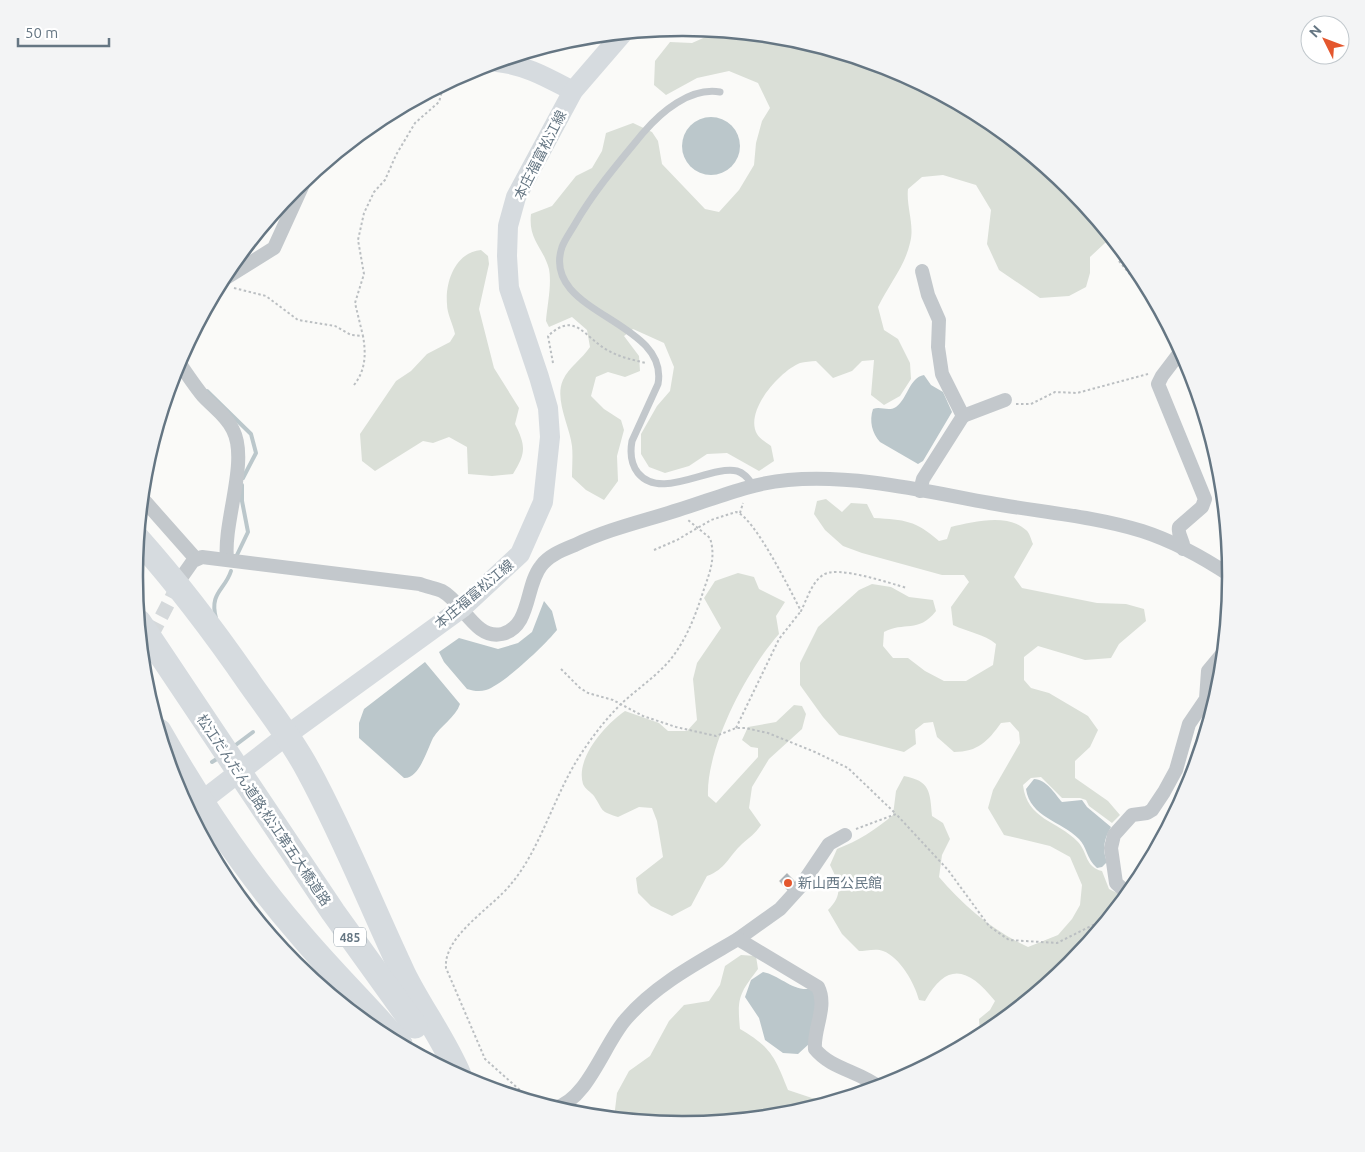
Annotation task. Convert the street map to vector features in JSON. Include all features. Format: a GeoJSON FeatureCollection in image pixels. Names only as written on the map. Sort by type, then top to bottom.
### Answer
{"type":"FeatureCollection","features":[{"type":"Feature","properties":{"kind":"highway"},"geometry":{"type":"LineString","coordinates":[[144,545],[208,624],[287,735],[308,769],[356,865],[384,934],[415,998],[448,1050],[454,1065]]}},
{"type":"Feature","properties":{"kind":"highway","name":"松江だんだん道路;松江第五大橋道路"},"geometry":{"type":"LineString","coordinates":[[146,634],[333,912],[438,1057]]}},
{"type":"Feature","properties":{"kind":"highway"},"geometry":{"type":"LineString","coordinates":[[182,777],[196,806],[300,935],[382,1024]]}},
{"type":"Feature","properties":{"kind":"main road","name":"本庄福富松江線"},"geometry":{"type":"LineString","coordinates":[[196,806],[287,735],[462,608],[520,554],[543,502],[550,437],[548,408],[509,288],[508,226],[516,197],[573,91],[617,40]]}},
{"type":"Feature","properties":{"kind":"main road"},"geometry":{"type":"LineString","coordinates":[[513,64],[544,75],[573,91]]}},
{"type":"Feature","properties":{"kind":"street"},"geometry":{"type":"LineString","coordinates":[[233,278],[274,248],[296,199]]}},
{"type":"Feature","properties":{"kind":"street"},"geometry":{"type":"LineString","coordinates":[[922,271],[928,295],[940,320],[938,347],[942,374],[963,416]]}},
{"type":"Feature","properties":{"kind":"street"},"geometry":{"type":"LineString","coordinates":[[1176,358],[1160,380],[1159,388],[1206,499],[1202,507],[1179,527],[1178,533],[1184,545],[1183,549]]}},
{"type":"Feature","properties":{"kind":"street"},"geometry":{"type":"LineString","coordinates":[[184,369],[203,395],[230,424],[236,438],[238,460],[226,541],[227,559]]}},
{"type":"Feature","properties":{"kind":"street"},"geometry":{"type":"LineString","coordinates":[[920,491],[923,479],[963,416],[1005,400]]}},
{"type":"Feature","properties":{"kind":"street"},"geometry":{"type":"LineString","coordinates":[[181,578],[189,565],[202,557],[420,584],[442,591],[462,608],[479,628],[490,634],[501,634],[510,630],[518,623],[529,589],[540,566],[553,555],[589,538],[754,486],[785,480],[825,478],[920,491],[1093,520],[1143,532],[1183,549],[1222,571]]}},
{"type":"Feature","properties":{"kind":"street"},"geometry":{"type":"LineString","coordinates":[[147,504],[196,559]]}},
{"type":"Feature","properties":{"kind":"street"},"geometry":{"type":"LineString","coordinates":[[1122,889],[1116,883],[1110,848],[1114,835],[1132,815],[1147,813],[1157,804],[1176,770],[1189,724],[1206,698],[1208,671],[1215,663]]}},
{"type":"Feature","properties":{"kind":"street"},"geometry":{"type":"LineString","coordinates":[[567,1103],[571,1101],[586,1084],[608,1043],[636,1008],[677,975],[738,939],[780,909],[800,886],[829,844],[845,835]]}},
{"type":"Feature","properties":{"kind":"street"},"geometry":{"type":"LineString","coordinates":[[738,939],[818,987],[822,1004],[815,1049],[828,1062],[867,1077],[872,1081]]}},
{"type":"Feature","properties":{"kind":"lane"},"geometry":{"type":"LineString","coordinates":[[720,92],[708,90],[695,94],[672,106],[654,120],[584,207],[562,246],[560,259],[566,283],[575,295],[646,346],[655,357],[658,365],[660,374],[658,384],[632,440],[630,451],[636,471],[642,478],[662,484],[734,471],[747,476],[754,486]]}},
{"type":"Feature","properties":{"kind":"path"},"geometry":{"type":"LineString","coordinates":[[354,384],[360,377],[365,358],[363,336],[355,303],[364,274],[358,240],[364,213],[374,192],[385,180],[396,155],[415,123],[439,102],[441,93]]}},
{"type":"Feature","properties":{"kind":"path"},"geometry":{"type":"LineString","coordinates":[[1119,261],[1129,273]]}},
{"type":"Feature","properties":{"kind":"path"},"geometry":{"type":"LineString","coordinates":[[229,284],[240,291],[266,296],[298,320],[335,326],[351,335],[363,336]]}},
{"type":"Feature","properties":{"kind":"path"},"geometry":{"type":"LineString","coordinates":[[553,370],[548,336],[555,329],[570,324],[578,326],[609,352],[658,365]]}},
{"type":"Feature","properties":{"kind":"path"},"geometry":{"type":"LineString","coordinates":[[1005,400],[1016,404],[1031,404],[1055,392],[1077,393],[1144,377],[1171,364]]}},
{"type":"Feature","properties":{"kind":"path"},"geometry":{"type":"LineString","coordinates":[[520,1090],[485,1059],[446,968],[445,960],[450,947],[458,935],[511,884],[544,827],[569,772],[595,732],[620,705],[651,679],[676,652],[689,630],[713,562],[710,538],[682,516],[680,510]]}},
{"type":"Feature","properties":{"kind":"path"},"geometry":{"type":"LineString","coordinates":[[654,550],[722,515],[731,512],[740,513],[756,531],[801,611]]}},
{"type":"Feature","properties":{"kind":"path"},"geometry":{"type":"LineString","coordinates":[[736,728],[779,639],[801,611],[813,586],[824,574],[839,571],[907,588]]}},
{"type":"Feature","properties":{"kind":"path"},"geometry":{"type":"LineString","coordinates":[[561,669],[580,688],[613,700],[620,705],[676,728],[716,736],[736,728],[768,733],[848,768],[896,814],[948,870],[989,926],[1009,940],[1057,944],[1094,925]]}},
{"type":"Feature","properties":{"kind":"path"},"geometry":{"type":"LineString","coordinates":[[845,835],[862,826],[896,814]]}},
{"type":"Feature","properties":{"kind":"shaded area"},"geometry":{"type":"Polygon","coordinates":[[[706,37],[718,37],[788,47],[856,65],[889,77],[921,92],[982,127],[1011,148],[1064,194],[1108,243],[1105,243],[1090,257],[1090,273],[1086,287],[1069,296],[1040,298],[999,270],[987,244],[991,210],[976,185],[943,175],[922,177],[908,189],[912,230],[908,251],[878,307],[884,330],[898,339],[910,363],[911,379],[900,396],[884,405],[871,395],[874,360],[862,361],[852,371],[833,378],[816,361],[800,363],[792,367],[774,383],[766,393],[755,414],[754,425],[757,434],[771,446],[774,461],[759,471],[727,453],[707,454],[689,466],[665,473],[649,467],[641,454],[641,434],[657,406],[670,391],[674,367],[664,343],[633,329],[624,336],[639,356],[640,371],[625,377],[608,372],[596,377],[591,396],[604,409],[621,420],[624,430],[617,456],[618,481],[604,500],[586,490],[572,477],[571,438],[560,396],[563,380],[566,375],[590,347],[587,330],[572,317],[549,327],[546,321],[550,275],[546,261],[534,237],[531,214],[552,206],[576,176],[592,168],[602,151],[606,133],[633,123],[652,132],[658,141],[662,164],[705,209],[719,212],[739,190],[754,165],[756,143],[762,121],[770,108],[758,83],[729,71],[697,78],[666,95],[654,85],[655,61],[670,42],[692,43],[706,37]]]}},
{"type":"Feature","properties":{"kind":"shaded area"},"geometry":{"type":"Polygon","coordinates":[[[711,117],[722,119],[735,130],[740,146],[738,157],[727,170],[711,175],[700,173],[687,162],[682,146],[684,135],[695,122],[711,117]]]}},
{"type":"Feature","properties":{"kind":"shaded area"},"geometry":{"type":"Polygon","coordinates":[[[481,250],[488,256],[489,264],[479,309],[494,368],[519,408],[515,424],[523,444],[520,460],[513,474],[492,476],[468,474],[467,447],[449,437],[433,443],[423,441],[375,471],[362,461],[360,434],[396,381],[411,371],[427,354],[450,342],[455,334],[447,308],[450,277],[465,256],[481,250]]]}},
{"type":"Feature","properties":{"kind":"shaded area"},"geometry":{"type":"Polygon","coordinates":[[[924,375],[931,385],[943,392],[952,412],[923,461],[918,464],[880,442],[873,431],[871,418],[873,409],[896,407],[915,380],[924,375]]]}},
{"type":"Feature","properties":{"kind":"shaded area"},"geometry":{"type":"Polygon","coordinates":[[[826,499],[842,512],[851,503],[867,504],[874,518],[909,522],[931,534],[939,541],[947,539],[951,527],[990,520],[1010,522],[1027,531],[1033,544],[1014,577],[1022,588],[1097,603],[1126,604],[1144,609],[1146,621],[1119,644],[1111,658],[1085,660],[1038,646],[1024,657],[1024,680],[1031,688],[1049,693],[1088,716],[1098,730],[1090,747],[1075,761],[1075,778],[1108,801],[1120,815],[1112,823],[1089,806],[1086,800],[1062,798],[1041,777],[1031,778],[1023,785],[1026,797],[1030,806],[1037,813],[1078,842],[1092,866],[1102,871],[1109,889],[1119,894],[1064,958],[1011,1004],[980,1026],[979,1019],[990,1010],[995,1001],[976,982],[967,976],[959,974],[950,975],[942,979],[925,1001],[919,1000],[906,972],[895,959],[880,950],[859,951],[842,934],[828,910],[838,893],[838,883],[830,865],[837,849],[866,835],[893,815],[896,791],[904,776],[919,781],[927,788],[932,816],[943,823],[950,839],[942,855],[939,877],[969,908],[1015,941],[1028,947],[1058,935],[1072,919],[1080,905],[1082,885],[1070,857],[1050,846],[1004,835],[988,808],[993,790],[1020,743],[1019,732],[1010,722],[1001,723],[987,740],[976,748],[954,752],[937,737],[933,722],[924,723],[915,730],[916,744],[904,752],[839,735],[823,717],[800,685],[800,663],[818,627],[859,590],[872,584],[891,587],[909,597],[933,600],[936,611],[923,622],[884,632],[883,646],[893,658],[908,658],[925,671],[944,681],[966,681],[993,665],[996,644],[981,635],[953,625],[951,607],[969,582],[964,575],[942,575],[843,546],[825,530],[814,514],[817,501],[826,499]]]}},
{"type":"Feature","properties":{"kind":"shaded area"},"geometry":{"type":"Polygon","coordinates":[[[738,573],[754,577],[759,589],[785,602],[776,616],[779,634],[742,688],[721,733],[709,777],[708,796],[716,803],[758,757],[758,748],[751,747],[742,740],[748,727],[776,722],[794,705],[802,706],[806,714],[802,729],[769,759],[752,787],[749,808],[761,825],[719,870],[707,876],[691,906],[672,916],[651,906],[638,893],[636,878],[663,857],[657,821],[652,808],[639,807],[618,817],[605,812],[583,784],[584,763],[601,733],[625,711],[659,723],[668,731],[687,731],[697,720],[693,679],[697,663],[721,628],[704,598],[715,581],[738,573]]]}},
{"type":"Feature","properties":{"kind":"shaded area"},"geometry":{"type":"Polygon","coordinates":[[[544,601],[552,611],[557,630],[524,663],[494,686],[481,691],[467,689],[444,662],[439,652],[459,638],[498,649],[518,643],[532,632],[544,601]]]}},
{"type":"Feature","properties":{"kind":"shaded area"},"geometry":{"type":"Polygon","coordinates":[[[425,662],[460,704],[455,713],[433,738],[418,769],[414,774],[404,778],[359,738],[359,723],[364,709],[425,662]]]}},
{"type":"Feature","properties":{"kind":"shaded area"},"geometry":{"type":"Polygon","coordinates":[[[1034,779],[1046,784],[1062,802],[1082,800],[1087,807],[1111,827],[1105,844],[1107,862],[1102,867],[1097,868],[1093,864],[1079,839],[1047,818],[1033,806],[1026,789],[1034,779]]]}},
{"type":"Feature","properties":{"kind":"shaded area"},"geometry":{"type":"Polygon","coordinates":[[[741,955],[756,956],[758,969],[743,991],[739,1003],[740,1029],[759,1041],[771,1054],[788,1090],[816,1098],[753,1111],[718,1115],[647,1115],[615,1111],[617,1093],[629,1071],[650,1056],[669,1021],[684,1005],[709,1001],[720,985],[725,966],[741,955]]]}},
{"type":"Feature","properties":{"kind":"shaded area"},"geometry":{"type":"Polygon","coordinates":[[[763,972],[802,989],[808,989],[811,985],[818,995],[810,1043],[798,1054],[783,1053],[765,1040],[759,1018],[745,997],[751,980],[763,972]]]}},
{"type":"Feature","properties":{"kind":"building","name":"新山西公民館"},"geometry":{"type":"Polygon","coordinates":[[[787,873],[798,885],[790,893],[779,881],[787,873]]]}},
{"type":"Feature","properties":{"kind":"waterway"},"geometry":{"type":"LineString","coordinates":[[207,391],[251,434],[256,453],[243,478]]}},
{"type":"Feature","properties":{"kind":"waterway"},"geometry":{"type":"LineString","coordinates":[[236,557],[248,532],[242,501],[242,485]]}},
{"type":"Feature","properties":{"kind":"waterway"},"geometry":{"type":"LineString","coordinates":[[216,618],[214,610],[216,597],[231,571]]}},
{"type":"Feature","properties":{"kind":"waterway"},"geometry":{"type":"LineString","coordinates":[[233,747],[253,732]]}},
{"type":"Feature","properties":{"kind":"waterway"},"geometry":{"type":"LineString","coordinates":[[212,762],[220,757]]}},
{"type":"Feature","properties":{"kind":"tunnel"},"geometry":{"type":"LineString","coordinates":[[147,645],[180,581]]}},
{"type":"Feature","properties":{"kind":"place","name":"新山西公民館"},"geometry":{"type":"Point","coordinates":[788,883]}}]}
